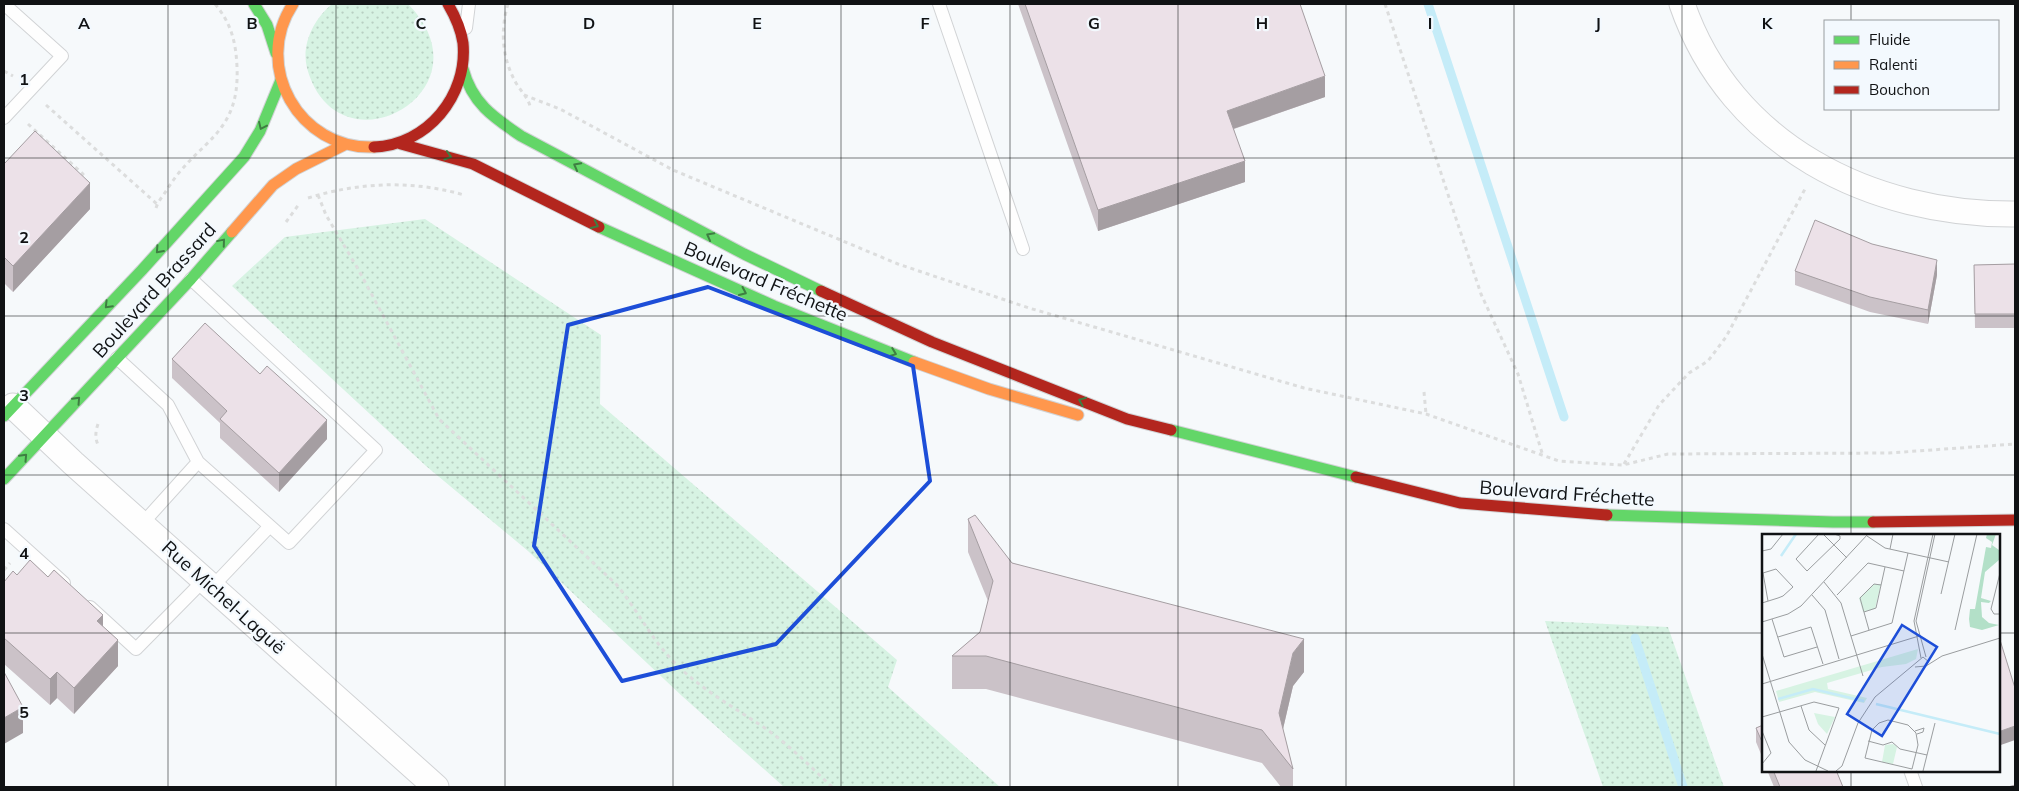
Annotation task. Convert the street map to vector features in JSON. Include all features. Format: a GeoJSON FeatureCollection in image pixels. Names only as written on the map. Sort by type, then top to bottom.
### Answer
{"type":"FeatureCollection","features":[{"type":"Feature","properties":{"kind":"main road"},"geometry":{"type":"LineString","coordinates":[[254,4],[267,26],[277,57]]}},
{"type":"Feature","properties":{"kind":"main road"},"geometry":{"type":"LineString","coordinates":[[293,4],[283,22],[278,38],[277,57],[280,80],[290,102],[301,118],[318,133],[344,145],[361,148],[383,148],[401,144],[430,127],[446,110],[457,90],[463,68],[463,45],[458,23],[448,4]]}},
{"type":"Feature","properties":{"kind":"main road","name":"Boulevard Fréchette"},"geometry":{"type":"LineString","coordinates":[[463,68],[467,84],[474,97],[494,118],[520,136],[744,254],[870,315],[967,356],[1127,419],[1460,503],[1624,516],[1833,522],[2015,520]]}},
{"type":"Feature","properties":{"kind":"main road","name":"Boulevard Brassard"},"geometry":{"type":"LineString","coordinates":[[7,406],[142,270],[244,157],[260,131],[280,80]]}},
{"type":"Feature","properties":{"kind":"main road","name":"Boulevard Fréchette"},"geometry":{"type":"LineString","coordinates":[[401,144],[472,164],[579,218],[651,251],[780,308],[913,361],[1039,405],[1081,416],[1127,419]]}},
{"type":"Feature","properties":{"kind":"main road","name":"Boulevard Brassard"},"geometry":{"type":"LineString","coordinates":[[4,478],[191,279],[273,185],[296,170],[344,145]]}},
{"type":"Feature","properties":{"kind":"street"},"geometry":{"type":"LineString","coordinates":[[1682,4],[1702,51],[1736,100],[1766,130],[1817,166],[1857,186],[1900,200],[1960,210],[2015,214]]}},
{"type":"Feature","properties":{"kind":"street","name":"Rue Michel-Laguë"},"geometry":{"type":"LineString","coordinates":[[7,406],[44,435],[436,787]]}},
{"type":"Feature","properties":{"kind":"lane"},"geometry":{"type":"LineString","coordinates":[[4,4],[62,56],[4,118]]}},
{"type":"Feature","properties":{"kind":"lane"},"geometry":{"type":"LineString","coordinates":[[463,45],[469,4]]}},
{"type":"Feature","properties":{"kind":"lane"},"geometry":{"type":"LineString","coordinates":[[939,4],[1023,249]]}},
{"type":"Feature","properties":{"kind":"lane"},"geometry":{"type":"LineString","coordinates":[[117,358],[168,405],[198,462],[289,543],[376,450],[191,279]]}},
{"type":"Feature","properties":{"kind":"lane"},"geometry":{"type":"LineString","coordinates":[[142,524],[198,462]]}},
{"type":"Feature","properties":{"kind":"lane"},"geometry":{"type":"LineString","coordinates":[[4,528],[136,650],[270,526]]}},
{"type":"Feature","properties":{"kind":"lane"},"geometry":{"type":"LineString","coordinates":[[1910,771],[1916,787]]}},
{"type":"Feature","properties":{"kind":"path"},"geometry":{"type":"LineString","coordinates":[[42,102],[157,204],[173,180],[218,133],[230,113],[237,84],[234,38],[227,22],[215,4]]}},
{"type":"Feature","properties":{"kind":"path"},"geometry":{"type":"LineString","coordinates":[[508,4],[504,19],[505,55],[511,72],[532,110]]}},
{"type":"Feature","properties":{"kind":"path"},"geometry":{"type":"LineString","coordinates":[[1385,4],[1466,250],[1490,316],[1518,374],[1544,456]]}},
{"type":"Feature","properties":{"kind":"path"},"geometry":{"type":"LineString","coordinates":[[4,70],[14,76]]}},
{"type":"Feature","properties":{"kind":"path"},"geometry":{"type":"LineString","coordinates":[[524,95],[560,109],[673,170],[898,264],[1029,308],[1304,388],[1426,414],[1559,461],[1624,465],[1668,454],[1889,453],[2015,444]]}},
{"type":"Feature","properties":{"kind":"path"},"geometry":{"type":"LineString","coordinates":[[24,120],[83,174],[76,182]]}},
{"type":"Feature","properties":{"kind":"path"},"geometry":{"type":"LineString","coordinates":[[1624,465],[1659,405],[1689,373],[1708,361],[1726,337],[1808,183]]}},
{"type":"Feature","properties":{"kind":"path"},"geometry":{"type":"LineString","coordinates":[[466,195],[439,188],[400,184],[350,188],[318,195],[326,215],[358,269],[439,419],[616,584],[627,596],[651,636],[682,670],[724,703],[770,732],[832,787]]}},
{"type":"Feature","properties":{"kind":"path"},"geometry":{"type":"LineString","coordinates":[[286,222],[300,200]]}},
{"type":"Feature","properties":{"kind":"path"},"geometry":{"type":"LineString","coordinates":[[1424,392],[1426,414]]}},
{"type":"Feature","properties":{"kind":"path"},"geometry":{"type":"LineString","coordinates":[[101,450],[96,440],[95,432],[104,417]]}},
{"type":"Feature","properties":{"kind":"highlighted area"},"geometry":{"type":"Polygon","coordinates":[[[708,287],[913,366],[930,481],[776,644],[622,681],[534,546],[568,325],[708,287]]]}},
{"type":"Feature","properties":{"kind":"green space"},"geometry":{"type":"Polygon","coordinates":[[[332,4],[408,4],[430,36],[433,66],[422,91],[401,110],[375,119],[348,117],[323,100],[307,68],[306,50],[310,33],[320,17],[332,4]]]}},
{"type":"Feature","properties":{"kind":"green space"},"geometry":{"type":"Polygon","coordinates":[[[425,219],[601,335],[600,404],[897,660],[888,687],[1000,787],[784,787],[682,696],[528,551],[426,466],[232,286],[285,237],[425,219]]]}},
{"type":"Feature","properties":{"kind":"green space"},"geometry":{"type":"Polygon","coordinates":[[[1545,621],[1668,627],[1724,787],[1603,787],[1545,621]]]}},
{"type":"Feature","properties":{"kind":"building"},"geometry":{"type":"Polygon","coordinates":[[[1025,4],[1300,4],[1325,76],[1227,111],[1245,161],[1098,210],[1025,4]]]}},
{"type":"Feature","properties":{"kind":"building"},"geometry":{"type":"Polygon","coordinates":[[[35,131],[90,183],[13,266],[4,257],[4,164],[35,131]]]}},
{"type":"Feature","properties":{"kind":"building"},"geometry":{"type":"Polygon","coordinates":[[[1815,220],[1872,244],[1937,260],[1928,310],[1870,297],[1795,271],[1815,220]]]}},
{"type":"Feature","properties":{"kind":"building"},"geometry":{"type":"Polygon","coordinates":[[[2015,264],[2015,314],[1975,314],[1974,265],[2015,264]]]}},
{"type":"Feature","properties":{"kind":"building"},"geometry":{"type":"Polygon","coordinates":[[[205,323],[260,374],[267,366],[327,420],[279,473],[220,419],[227,411],[172,359],[205,323]]]}},
{"type":"Feature","properties":{"kind":"building"},"geometry":{"type":"Polygon","coordinates":[[[975,515],[1012,563],[1304,639],[1293,653],[1279,713],[1293,769],[1262,730],[986,656],[952,656],[980,632],[993,581],[968,519],[975,515]]]}},
{"type":"Feature","properties":{"kind":"building"},"geometry":{"type":"Polygon","coordinates":[[[30,560],[48,577],[54,570],[103,615],[97,621],[118,640],[74,688],[57,672],[50,679],[4,638],[4,582],[13,571],[17,575],[30,560]]]}},
{"type":"Feature","properties":{"kind":"building"},"geometry":{"type":"Polygon","coordinates":[[[1999,640],[2015,688],[2015,726],[1999,732],[1999,640]]]}},
{"type":"Feature","properties":{"kind":"building"},"geometry":{"type":"Polygon","coordinates":[[[4,672],[23,707],[4,718],[4,672]]]}},
{"type":"Feature","properties":{"kind":"building"},"geometry":{"type":"Polygon","coordinates":[[[1762,725],[1762,742],[1756,728],[1762,725]]]}},
{"type":"Feature","properties":{"kind":"building"},"geometry":{"type":"Polygon","coordinates":[[[1773,771],[1836,771],[1843,787],[1780,787],[1773,771]]]}},
{"type":"Feature","properties":{"kind":"waterway"},"geometry":{"type":"LineString","coordinates":[[1428,4],[1564,417]]}},
{"type":"Feature","properties":{"kind":"waterway"},"geometry":{"type":"LineString","coordinates":[[1635,638],[1683,787]]}},
{"type":"Feature","properties":{"kind":"traffic: fast"},"geometry":{"type":"LineString","coordinates":[[254,4],[267,25],[276,53]]}},
{"type":"Feature","properties":{"kind":"traffic: fast"},"geometry":{"type":"LineString","coordinates":[[463,69],[467,81],[478,100],[501,122],[521,136],[744,254],[821,291]]}},
{"type":"Feature","properties":{"kind":"traffic: fast"},"geometry":{"type":"LineString","coordinates":[[4,416],[142,270],[244,157],[260,131],[281,80]]}},
{"type":"Feature","properties":{"kind":"traffic: fast"},"geometry":{"type":"LineString","coordinates":[[599,227],[774,306],[914,362]]}},
{"type":"Feature","properties":{"kind":"traffic: fast"},"geometry":{"type":"LineString","coordinates":[[4,479],[191,279],[232,232]]}},
{"type":"Feature","properties":{"kind":"traffic: fast"},"geometry":{"type":"LineString","coordinates":[[1171,430],[1356,477]]}},
{"type":"Feature","properties":{"kind":"traffic: fast"},"geometry":{"type":"LineString","coordinates":[[1607,515],[1873,522]]}},
{"type":"Feature","properties":{"kind":"traffic: slow"},"geometry":{"type":"LineString","coordinates":[[293,4],[282,28],[278,53],[281,77],[290,100],[305,119],[324,135],[347,144],[374,147]]}},
{"type":"Feature","properties":{"kind":"traffic: slow"},"geometry":{"type":"LineString","coordinates":[[232,232],[273,185],[296,169],[344,145]]}},
{"type":"Feature","properties":{"kind":"traffic: slow"},"geometry":{"type":"LineString","coordinates":[[914,362],[989,389],[1078,415]]}},
{"type":"Feature","properties":{"kind":"traffic: jam"},"geometry":{"type":"LineString","coordinates":[[374,147],[393,144],[411,137],[427,127],[451,99],[459,81],[463,63],[463,43],[461,33],[448,4]]}},
{"type":"Feature","properties":{"kind":"traffic: jam"},"geometry":{"type":"LineString","coordinates":[[401,144],[473,164],[599,227]]}},
{"type":"Feature","properties":{"kind":"traffic: jam"},"geometry":{"type":"LineString","coordinates":[[821,291],[932,342],[1127,419],[1171,430]]}},
{"type":"Feature","properties":{"kind":"traffic: jam"},"geometry":{"type":"LineString","coordinates":[[1356,477],[1460,503],[1607,515]]}},
{"type":"Feature","properties":{"kind":"traffic: jam"},"geometry":{"type":"LineString","coordinates":[[1873,522],[2015,520]]}}]}
